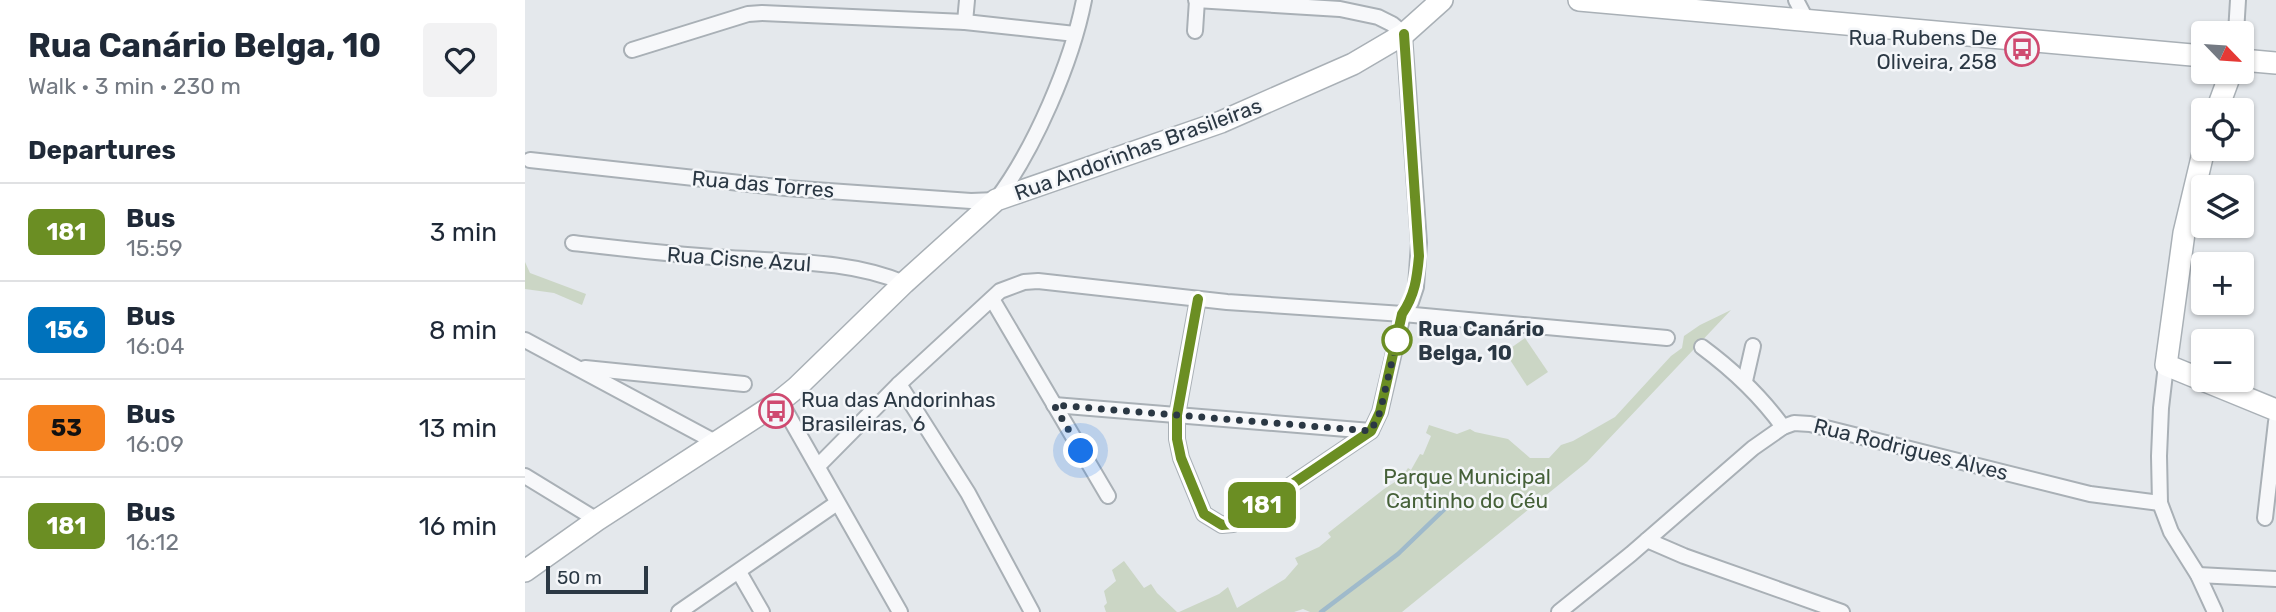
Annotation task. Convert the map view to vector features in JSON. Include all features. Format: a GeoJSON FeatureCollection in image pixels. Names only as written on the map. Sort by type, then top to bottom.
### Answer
{"type":"FeatureCollection","features":[{"type":"Feature","properties":{"kind":"street"},"geometry":{"type":"LineString","coordinates":[[965,22],[967,0]]}},
{"type":"Feature","properties":{"kind":"street"},"geometry":{"type":"LineString","coordinates":[[996,200],[1022,161],[1059,81],[1084,0]]}},
{"type":"Feature","properties":{"kind":"street"},"geometry":{"type":"LineString","coordinates":[[1195,31],[1197,0],[1340,9],[1378,16],[1404,34],[1419,243],[1416,287],[1411,302],[1402,314],[1380,412],[1371,431],[1233,524],[1222,525],[1204,514],[1181,458],[1177,439],[1177,415],[1198,299]]}},
{"type":"Feature","properties":{"kind":"street","name":"Rua Andorinhas Brasileiras"},"geometry":{"type":"LineString","coordinates":[[525,571],[597,520],[780,401],[996,200],[1221,122],[1353,64],[1404,34],[1442,0]]}},
{"type":"Feature","properties":{"kind":"street"},"geometry":{"type":"LineString","coordinates":[[1579,0],[1657,4],[1807,21],[2191,55]]}},
{"type":"Feature","properties":{"kind":"street"},"geometry":{"type":"LineString","coordinates":[[1796,0],[1807,21]]}},
{"type":"Feature","properties":{"kind":"street"},"geometry":{"type":"LineString","coordinates":[[2237,21],[2238,0]]}},
{"type":"Feature","properties":{"kind":"street"},"geometry":{"type":"LineString","coordinates":[[632,50],[755,13],[965,22],[1075,34]]}},
{"type":"Feature","properties":{"kind":"street"},"geometry":{"type":"LineString","coordinates":[[2254,61],[2276,63]]}},
{"type":"Feature","properties":{"kind":"street","name":"Rua das Torres"},"geometry":{"type":"LineString","coordinates":[[530,160],[786,188],[971,201],[996,200]]}},
{"type":"Feature","properties":{"kind":"street"},"geometry":{"type":"LineString","coordinates":[[2201,161],[2184,233],[2166,365],[2159,444],[2160,503],[2171,531],[2198,575],[2215,612]]}},
{"type":"Feature","properties":{"kind":"street","name":"Rua Cisne Azul"},"geometry":{"type":"LineString","coordinates":[[573,243],[653,253],[800,262],[863,270],[904,283]]}},
{"type":"Feature","properties":{"kind":"street"},"geometry":{"type":"LineString","coordinates":[[818,466],[899,384],[992,299],[1013,285],[1024,282],[1038,281],[1198,299],[1667,338]]}},
{"type":"Feature","properties":{"kind":"street"},"geometry":{"type":"LineString","coordinates":[[992,299],[1108,496]]}},
{"type":"Feature","properties":{"kind":"street"},"geometry":{"type":"LineString","coordinates":[[525,340],[715,442]]}},
{"type":"Feature","properties":{"kind":"street"},"geometry":{"type":"LineString","coordinates":[[1745,381],[1753,346]]}},
{"type":"Feature","properties":{"kind":"street"},"geometry":{"type":"LineString","coordinates":[[1702,347],[1745,381],[1783,426]]}},
{"type":"Feature","properties":{"kind":"street"},"geometry":{"type":"LineString","coordinates":[[2166,365],[2276,410]]}},
{"type":"Feature","properties":{"kind":"street"},"geometry":{"type":"LineString","coordinates":[[578,367],[744,384]]}},
{"type":"Feature","properties":{"kind":"street"},"geometry":{"type":"LineString","coordinates":[[899,384],[968,493],[1032,612]]}},
{"type":"Feature","properties":{"kind":"street"},"geometry":{"type":"LineString","coordinates":[[780,401],[900,612]]}},
{"type":"Feature","properties":{"kind":"street"},"geometry":{"type":"LineString","coordinates":[[1054,405],[1371,431]]}},
{"type":"Feature","properties":{"kind":"street"},"geometry":{"type":"LineString","coordinates":[[2265,518],[2276,422]]}},
{"type":"Feature","properties":{"kind":"street","name":"Rua Rodrigues Alves"},"geometry":{"type":"LineString","coordinates":[[1559,612],[1753,448],[1783,426],[1802,423],[2090,494],[2160,503]]}},
{"type":"Feature","properties":{"kind":"street"},"geometry":{"type":"LineString","coordinates":[[525,476],[597,520]]}},
{"type":"Feature","properties":{"kind":"street"},"geometry":{"type":"LineString","coordinates":[[679,612],[837,503]]}},
{"type":"Feature","properties":{"kind":"street"},"geometry":{"type":"LineString","coordinates":[[1647,540],[1684,556],[1842,612]]}},
{"type":"Feature","properties":{"kind":"street"},"geometry":{"type":"LineString","coordinates":[[739,572],[762,612]]}},
{"type":"Feature","properties":{"kind":"street"},"geometry":{"type":"LineString","coordinates":[[2198,575],[2276,579]]}},
{"type":"Feature","properties":{"kind":"green space"},"geometry":{"type":"Polygon","coordinates":[[[525,262],[530,273],[586,294],[582,305],[554,293],[525,289],[525,262]]]}},
{"type":"Feature","properties":{"kind":"green space","name":"Parque Municipal Cantinho do Céu"},"geometry":{"type":"Polygon","coordinates":[[[1731,310],[1587,462],[1402,612],[1310,612],[1303,609],[1294,612],[1179,612],[1219,594],[1228,587],[1237,608],[1285,579],[1298,564],[1295,558],[1319,547],[1331,537],[1328,533],[1401,478],[1408,468],[1411,470],[1420,454],[1423,455],[1431,436],[1426,433],[1429,425],[1457,434],[1470,429],[1508,439],[1530,458],[1549,458],[1561,445],[1615,417],[1671,356],[1682,348],[1684,336],[1731,310]]]}},
{"type":"Feature","properties":{"kind":"green space"},"geometry":{"type":"Polygon","coordinates":[[[1525,338],[1548,372],[1527,386],[1505,352],[1525,338]]]}},
{"type":"Feature","properties":{"kind":"green space"},"geometry":{"type":"Polygon","coordinates":[[[1124,561],[1144,588],[1151,584],[1177,612],[1106,612],[1104,591],[1116,581],[1112,570],[1124,561]]]}},
{"type":"Feature","properties":{"kind":"waterway"},"geometry":{"type":"LineString","coordinates":[[1321,612],[1398,554],[1456,498]]}},
{"type":"Feature","properties":{"kind":"bus line","name":"181"},"geometry":{"type":"LineString","coordinates":[[1198,299],[1177,415],[1177,439],[1181,458],[1204,514],[1222,525],[1233,524],[1371,431],[1380,412],[1402,314],[1411,302],[1416,287],[1419,256],[1404,34]]}},
{"type":"Feature","properties":{"kind":"place","name":"Rua Rubens De Oliveira, 258"},"geometry":{"type":"Point","coordinates":[2022,49]}},
{"type":"Feature","properties":{"kind":"place","name":"Rua Canário Belga, 10"},"geometry":{"type":"Point","coordinates":[1397,340]}},
{"type":"Feature","properties":{"kind":"place","name":"Rua das Andorinhas Brasileiras, 6"},"geometry":{"type":"Point","coordinates":[776,411]}},
{"type":"Feature","properties":{"kind":"route"},"geometry":{"type":"LineString","coordinates":[[1081,451],[1054,405],[1371,431],[1380,412],[1397,340]]}}]}
